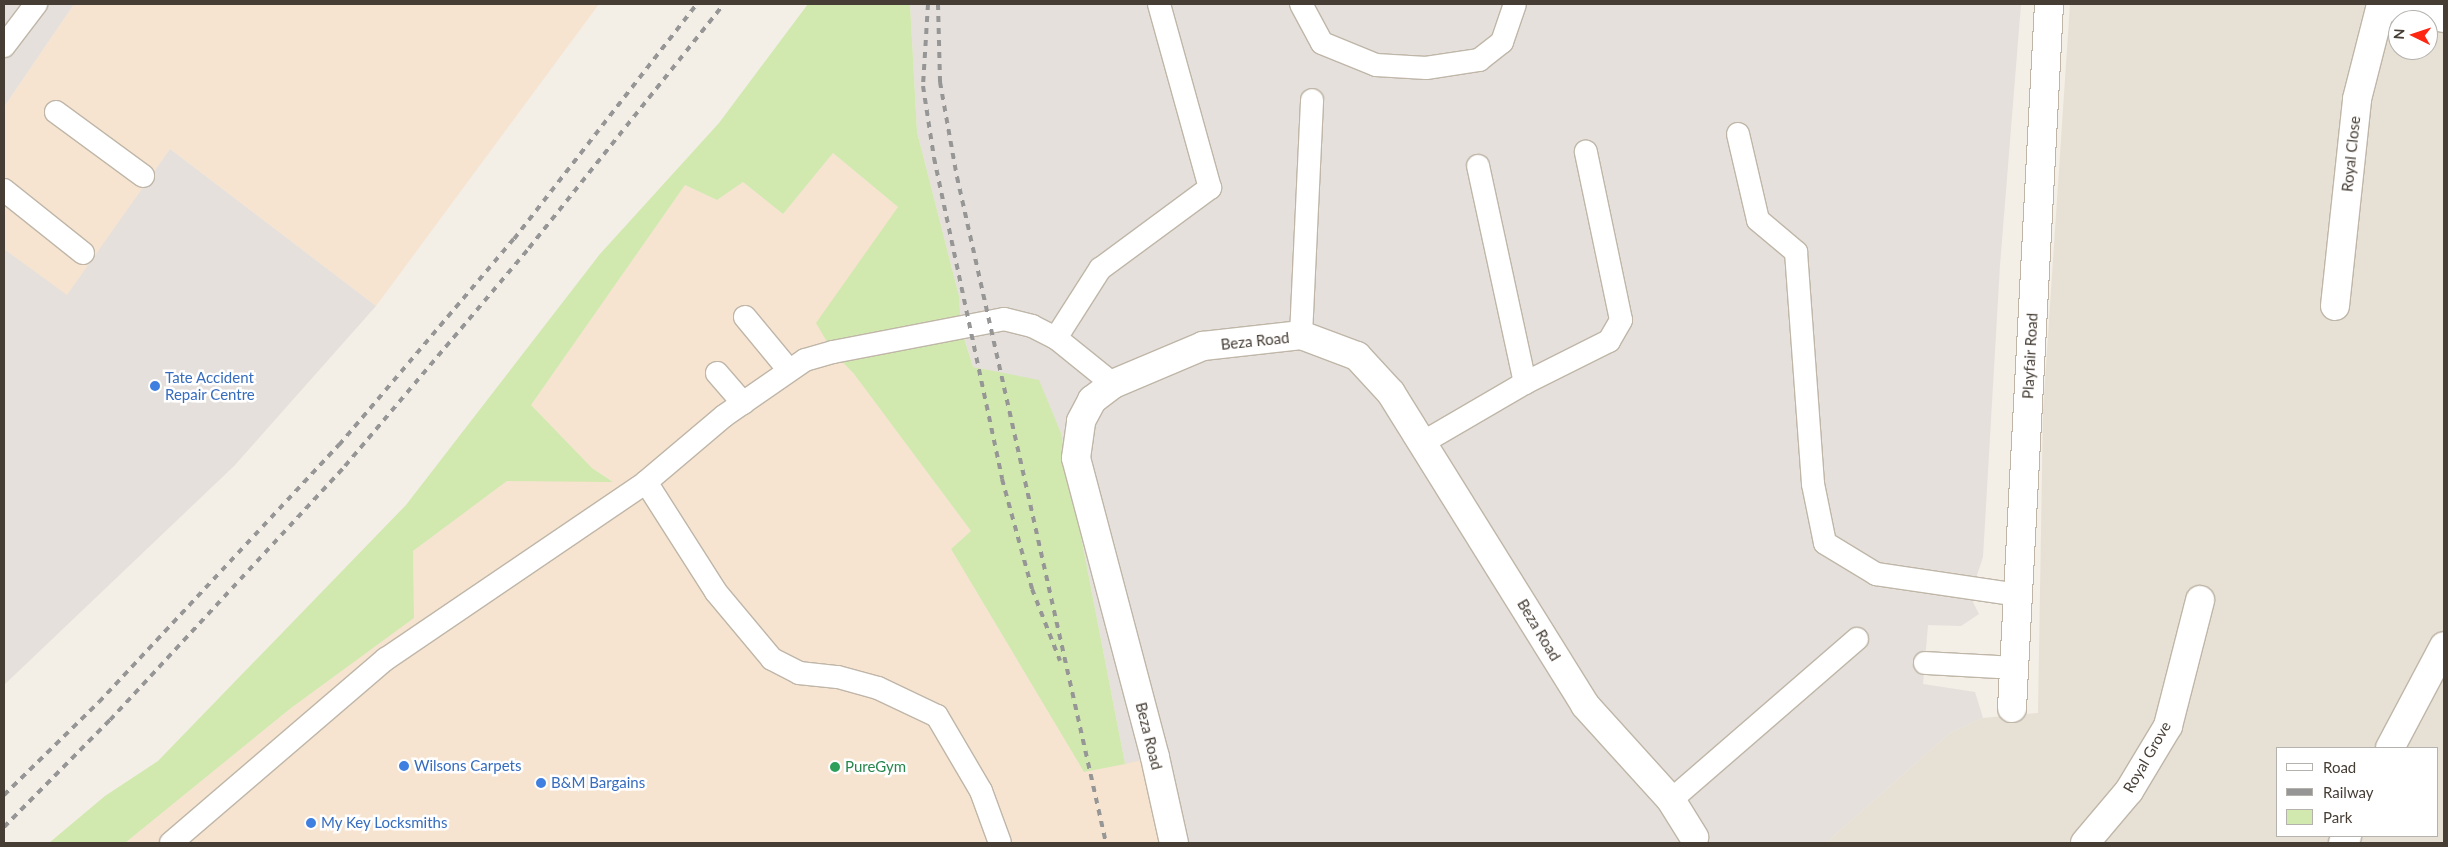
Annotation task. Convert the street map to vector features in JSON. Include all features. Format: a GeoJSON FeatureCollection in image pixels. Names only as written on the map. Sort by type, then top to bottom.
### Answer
{"type":"FeatureCollection","features":[{"type":"Feature","properties":{"kind":"street","name":"Playfair Road"},"geometry":{"type":"LineString","coordinates":[[2012,708],[2049,4]]}},
{"type":"Feature","properties":{"kind":"street","name":"Royal Close"},"geometry":{"type":"LineString","coordinates":[[2335,306],[2357,98],[2376,4],[2444,18]]}},
{"type":"Feature","properties":{"kind":"street","name":"Beza Road"},"geometry":{"type":"LineString","coordinates":[[1174,843],[1156,757],[1076,458],[1081,421],[1092,400],[1114,384],[1203,346],[1302,336],[1357,356],[1391,393],[1585,705],[1671,800],[1694,837]]}},
{"type":"Feature","properties":{"kind":"street","name":"Royal Grove"},"geometry":{"type":"LineString","coordinates":[[2085,843],[2129,791],[2168,726],[2200,600]]}},
{"type":"Feature","properties":{"kind":"street"},"geometry":{"type":"LineString","coordinates":[[2391,747],[2444,646]]}},
{"type":"Feature","properties":{"kind":"lane"},"geometry":{"type":"LineString","coordinates":[[4,46],[36,4]]}},
{"type":"Feature","properties":{"kind":"lane"},"geometry":{"type":"LineString","coordinates":[[1056,338],[1100,269],[1210,188],[1159,4]]}},
{"type":"Feature","properties":{"kind":"lane"},"geometry":{"type":"LineString","coordinates":[[1302,4],[1322,43],[1376,65],[1426,68],[1479,60],[1502,42],[1515,4]]}},
{"type":"Feature","properties":{"kind":"lane"},"geometry":{"type":"LineString","coordinates":[[1302,336],[1312,100]]}},
{"type":"Feature","properties":{"kind":"lane"},"geometry":{"type":"LineString","coordinates":[[56,112],[143,176]]}},
{"type":"Feature","properties":{"kind":"lane"},"geometry":{"type":"LineString","coordinates":[[1738,134],[1758,220],[1796,252],[1813,484],[1825,543],[1876,574],[2019,595]]}},
{"type":"Feature","properties":{"kind":"lane"},"geometry":{"type":"LineString","coordinates":[[1422,443],[1525,383],[1609,341],[1621,320],[1586,152]]}},
{"type":"Feature","properties":{"kind":"lane"},"geometry":{"type":"LineString","coordinates":[[1478,166],[1525,383]]}},
{"type":"Feature","properties":{"kind":"lane"},"geometry":{"type":"LineString","coordinates":[[4,190],[83,253]]}},
{"type":"Feature","properties":{"kind":"lane"},"geometry":{"type":"LineString","coordinates":[[745,317],[788,369]]}},
{"type":"Feature","properties":{"kind":"lane"},"geometry":{"type":"LineString","coordinates":[[170,843],[386,659],[646,482],[788,369],[833,352],[1004,319],[1032,326],[1056,338],[1114,384]]}},
{"type":"Feature","properties":{"kind":"lane"},"geometry":{"type":"LineString","coordinates":[[718,373],[743,403]]}},
{"type":"Feature","properties":{"kind":"lane"},"geometry":{"type":"LineString","coordinates":[[646,482],[716,592],[772,659],[799,673],[838,677],[878,688],[937,716],[980,791],[1000,843]]}},
{"type":"Feature","properties":{"kind":"lane"},"geometry":{"type":"LineString","coordinates":[[1671,800],[1856,639]]}},
{"type":"Feature","properties":{"kind":"lane"},"geometry":{"type":"LineString","coordinates":[[1925,664],[2014,668]]}},
{"type":"Feature","properties":{"kind":"shaded area"},"geometry":{"type":"Polygon","coordinates":[[[4,4],[74,4],[4,107],[4,4]]]}},
{"type":"Feature","properties":{"kind":"shaded area"},"geometry":{"type":"Polygon","coordinates":[[[74,4],[599,4],[376,306],[170,149],[67,296],[4,249],[4,107],[74,4]]]}},
{"type":"Feature","properties":{"kind":"shaded area"},"geometry":{"type":"Polygon","coordinates":[[[910,4],[2021,4],[2000,265],[1983,557],[1970,596],[1979,614],[1961,626],[1928,625],[1923,684],[1975,692],[1983,718],[1950,733],[1826,843],[1174,843],[1155,757],[1125,764],[1061,433],[1039,381],[973,367],[961,327],[959,296],[917,132],[910,4]]]}},
{"type":"Feature","properties":{"kind":"shaded area"},"geometry":{"type":"Polygon","coordinates":[[[2070,4],[2444,4],[2444,843],[1826,843],[1950,733],[1983,718],[2038,713],[2043,411],[2070,4]]]}},
{"type":"Feature","properties":{"kind":"shaded area","name":"Tate Accident Repair Centre"},"geometry":{"type":"Polygon","coordinates":[[[170,149],[376,306],[234,466],[4,685],[4,249],[67,295],[170,149]]]}},
{"type":"Feature","properties":{"kind":"shaded area"},"geometry":{"type":"Polygon","coordinates":[[[833,153],[898,207],[833,352],[854,374],[971,531],[951,549],[1084,772],[1155,757],[1174,843],[125,843],[291,708],[414,618],[413,551],[507,481],[612,481],[592,468],[531,405],[685,185],[717,200],[743,182],[783,214],[833,153]]]}},
{"type":"Feature","properties":{"kind":"green space"},"geometry":{"type":"Polygon","coordinates":[[[808,4],[910,4],[917,132],[959,296],[961,328],[973,367],[1039,380],[1061,433],[1125,764],[1084,772],[951,549],[971,531],[854,374],[833,352],[816,323],[898,207],[833,153],[783,214],[743,182],[717,200],[685,185],[531,405],[592,468],[613,482],[507,481],[413,551],[414,618],[291,708],[125,843],[49,843],[105,796],[158,761],[406,505],[600,254],[719,123],[808,4]]]}},
{"type":"Feature","properties":{"kind":"railway"},"geometry":{"type":"LineString","coordinates":[[4,795],[99,702],[339,445],[514,239],[697,4]]}},
{"type":"Feature","properties":{"kind":"railway"},"geometry":{"type":"LineString","coordinates":[[4,827],[110,720],[345,466],[529,248],[724,4]]}},
{"type":"Feature","properties":{"kind":"railway"},"geometry":{"type":"LineString","coordinates":[[928,4],[923,86],[934,158],[1002,479],[1032,589],[1060,661]]}},
{"type":"Feature","properties":{"kind":"railway"},"geometry":{"type":"LineString","coordinates":[[938,4],[940,82],[957,177],[1106,843]]}},
{"type":"Feature","properties":{"kind":"place","name":"Tate Accident Repair Centre"},"geometry":{"type":"Point","coordinates":[155,386]}},
{"type":"Feature","properties":{"kind":"place","name":"Wilsons Carpets"},"geometry":{"type":"Point","coordinates":[404,766]}},
{"type":"Feature","properties":{"kind":"place","name":"PureGym"},"geometry":{"type":"Point","coordinates":[835,767]}},
{"type":"Feature","properties":{"kind":"place","name":"B&M Bargains"},"geometry":{"type":"Point","coordinates":[541,783]}},
{"type":"Feature","properties":{"kind":"place","name":"My Key Locksmiths"},"geometry":{"type":"Point","coordinates":[311,823]}}]}
